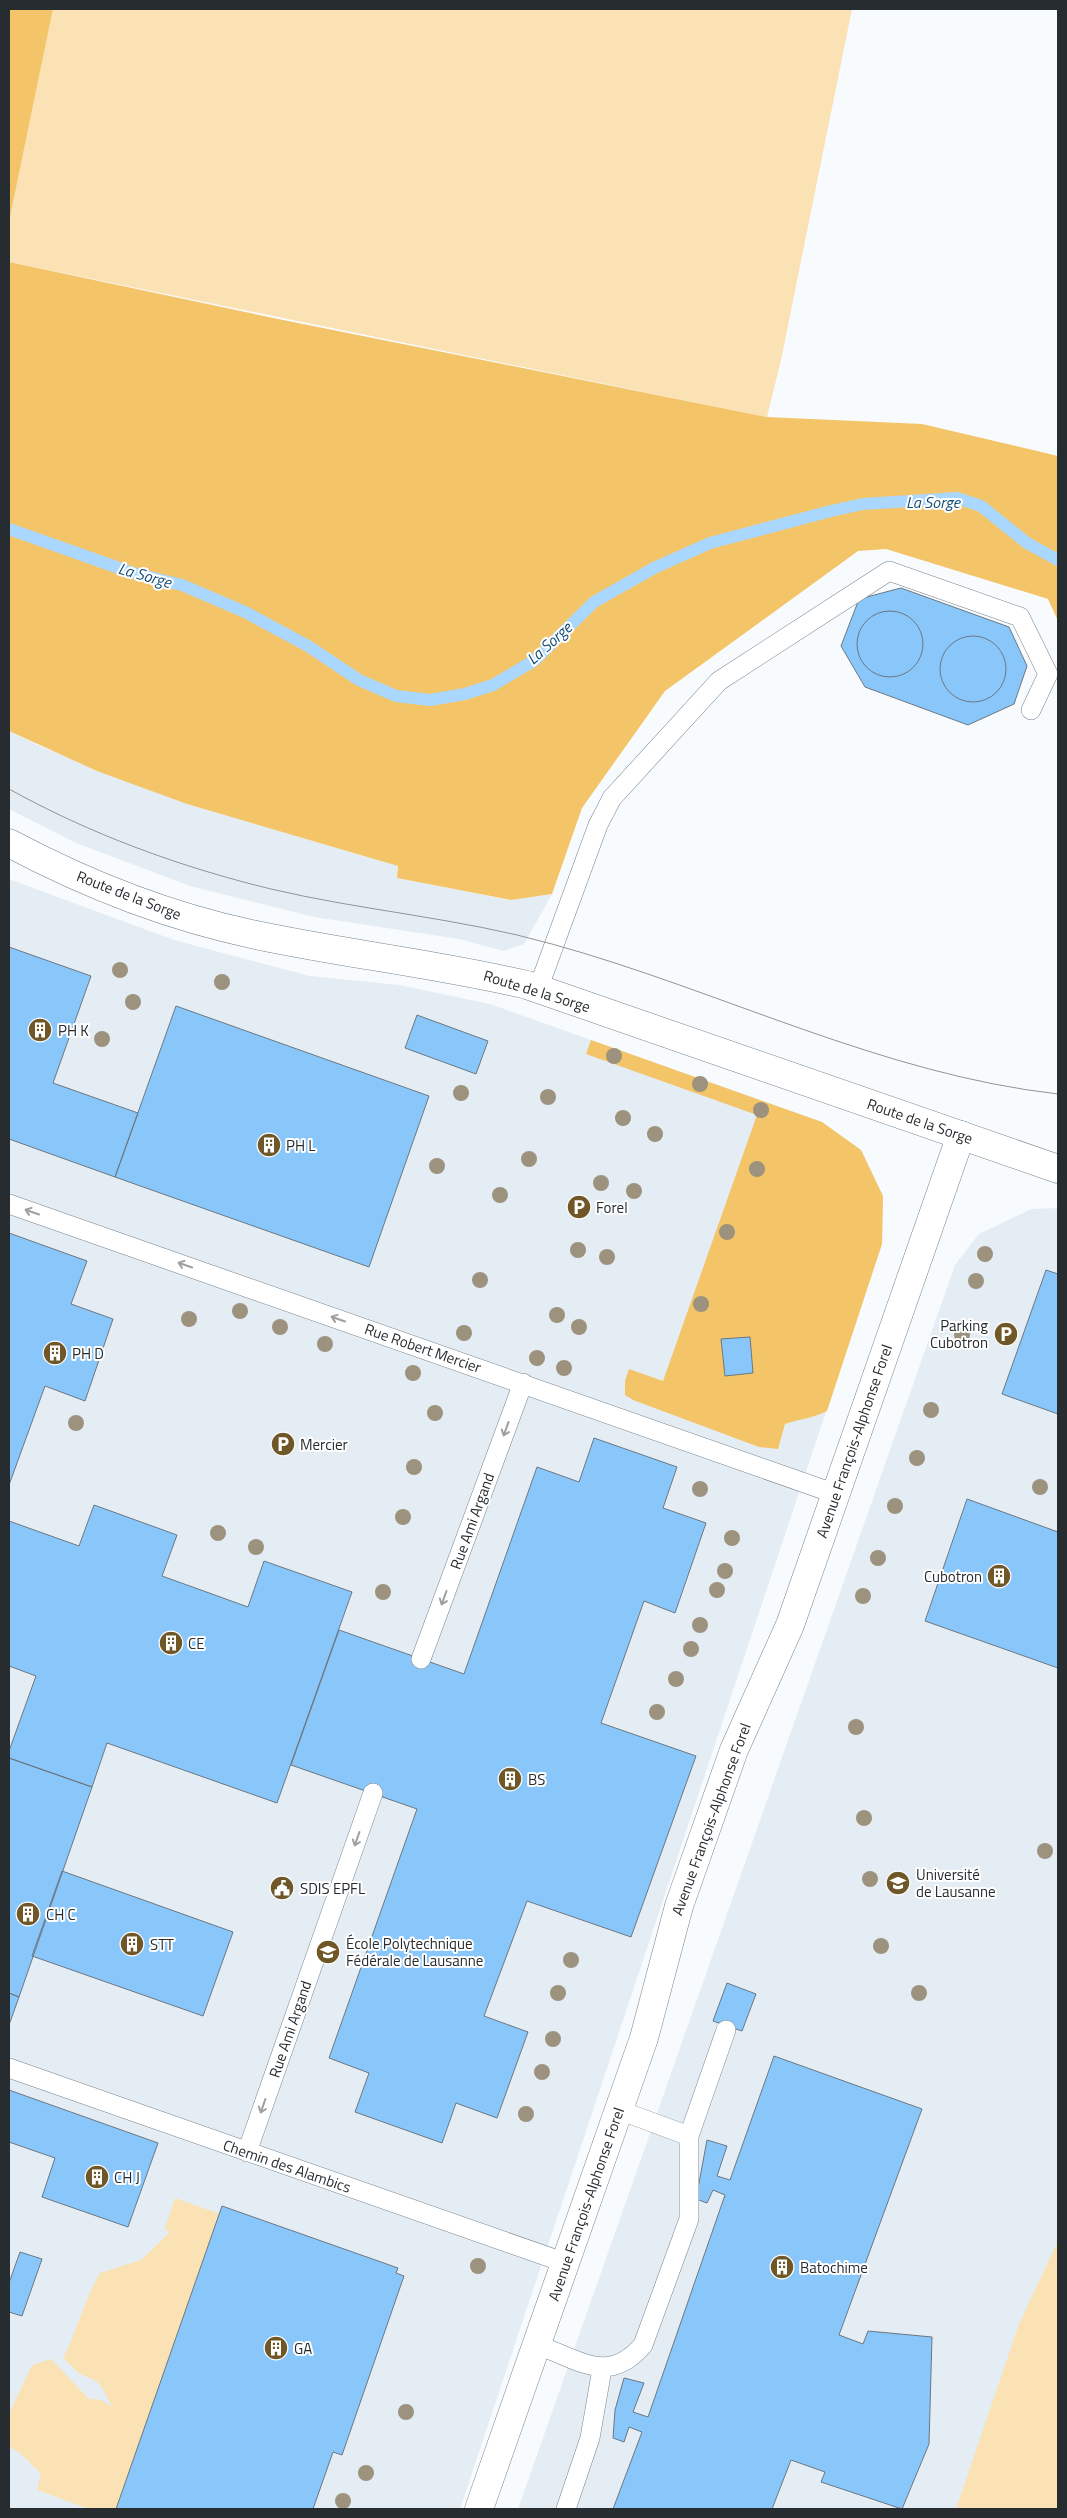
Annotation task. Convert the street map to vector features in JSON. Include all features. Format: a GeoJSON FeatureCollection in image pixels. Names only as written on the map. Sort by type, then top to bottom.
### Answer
{"type":"FeatureCollection","features":[{"type":"Feature","properties":{"kind":"street","name":"Route de la Sorge"},"geometry":{"type":"LineString","coordinates":[[9,843],[78,876],[160,910],[256,935],[466,970],[538,989],[1058,1169]]}},
{"type":"Feature","properties":{"kind":"street","name":"Avenue François-Alphonse Forel"},"geometry":{"type":"LineString","coordinates":[[479,2509],[644,2038],[672,1926],[734,1750],[790,1625],[961,1135]]}},
{"type":"Feature","properties":{"kind":"lane"},"geometry":{"type":"LineString","coordinates":[[538,989],[598,825],[612,798],[719,681],[889,571],[1020,617],[1048,674],[1031,710]]}},
{"type":"Feature","properties":{"kind":"lane","name":"Rue Robert Mercier"},"geometry":{"type":"LineString","coordinates":[[9,1204],[836,1494]]}},
{"type":"Feature","properties":{"kind":"lane","name":"Rue Ami Argand"},"geometry":{"type":"LineString","coordinates":[[421,1659],[523,1384]]}},
{"type":"Feature","properties":{"kind":"lane","name":"Rue Ami Argand"},"geometry":{"type":"LineString","coordinates":[[247,2152],[373,1793]]}},
{"type":"Feature","properties":{"kind":"lane"},"geometry":{"type":"LineString","coordinates":[[537,2345],[602,2369],[618,2366],[632,2358],[643,2345],[651,2328],[689,2219],[689,2136],[726,2030]]}},
{"type":"Feature","properties":{"kind":"lane","name":"Chemin des Alambics"},"geometry":{"type":"LineString","coordinates":[[9,2068],[566,2264]]}},
{"type":"Feature","properties":{"kind":"lane"},"geometry":{"type":"LineString","coordinates":[[619,2110],[689,2136]]}},
{"type":"Feature","properties":{"kind":"lane"},"geometry":{"type":"LineString","coordinates":[[566,2509],[590,2438],[602,2369]]}},
{"type":"Feature","properties":{"kind":"shaded area"},"geometry":{"type":"Polygon","coordinates":[[[9,9],[53,9],[9,222],[9,9]]]}},
{"type":"Feature","properties":{"kind":"shaded area"},"geometry":{"type":"Polygon","coordinates":[[[53,9],[852,9],[781,360],[767,417],[9,262],[9,222],[53,9]]]}},
{"type":"Feature","properties":{"kind":"shaded area"},"geometry":{"type":"Polygon","coordinates":[[[9,262],[278,319],[767,417],[922,424],[1058,456],[1058,621],[1048,599],[886,549],[858,551],[665,691],[582,808],[552,894],[511,900],[397,878],[398,866],[187,804],[97,771],[9,731],[9,262]]]}},
{"type":"Feature","properties":{"kind":"shaded area"},"geometry":{"type":"Polygon","coordinates":[[[9,731],[44,748],[187,804],[398,866],[397,878],[510,900],[552,894],[524,944],[504,951],[459,939],[314,917],[190,886],[76,843],[9,809],[9,731]]]}},
{"type":"Feature","properties":{"kind":"shaded area","name":"École Polytechnique Fédérale de Lausanne"},"geometry":{"type":"Polygon","coordinates":[[[9,879],[174,940],[310,976],[399,985],[490,1004],[822,1122],[861,1150],[883,1196],[882,1244],[460,2509],[9,2509],[9,879]]]}},
{"type":"Feature","properties":{"kind":"shaded area"},"geometry":{"type":"Polygon","coordinates":[[[591,1040],[822,1122],[861,1150],[883,1196],[882,1244],[827,1411],[785,1424],[778,1449],[759,1447],[633,1400],[625,1395],[625,1381],[629,1369],[663,1381],[757,1115],[586,1054],[591,1040]]]}},
{"type":"Feature","properties":{"kind":"shaded area","name":"Université de Lausanne"},"geometry":{"type":"Polygon","coordinates":[[[1058,1208],[1058,2509],[518,2509],[955,1265],[979,1234],[1031,1209],[1058,1208]]]}},
{"type":"Feature","properties":{"kind":"shaded area"},"geometry":{"type":"Polygon","coordinates":[[[175,2198],[220,2214],[116,2509],[89,2509],[37,2490],[41,2473],[18,2452],[9,2447],[9,2414],[32,2365],[51,2359],[89,2399],[101,2400],[112,2407],[103,2389],[96,2381],[80,2374],[63,2358],[89,2294],[100,2273],[141,2260],[169,2233],[165,2228],[175,2198]]]}},
{"type":"Feature","properties":{"kind":"shaded area"},"geometry":{"type":"Polygon","coordinates":[[[1058,2241],[1058,2509],[956,2509],[1019,2324],[1058,2241]]]}},
{"type":"Feature","properties":{"kind":"building"},"geometry":{"type":"Polygon","coordinates":[[[901,588],[1009,627],[1027,666],[1014,704],[968,725],[865,687],[841,646],[859,599],[901,588]]]}},
{"type":"Feature","properties":{"kind":"building"},"geometry":{"type":"Polygon","coordinates":[[[890,611],[903,613],[918,626],[921,631],[923,644],[921,657],[908,672],[903,675],[890,677],[877,675],[862,662],[859,657],[857,644],[859,631],[872,616],[877,613],[890,611]]]}},
{"type":"Feature","properties":{"kind":"building"},"geometry":{"type":"Polygon","coordinates":[[[973,636],[986,638],[1001,651],[1004,656],[1006,669],[1004,682],[991,697],[986,700],[973,702],[960,700],[945,687],[942,682],[940,669],[942,656],[955,641],[960,638],[973,636]]]}},
{"type":"Feature","properties":{"kind":"building","name":"PH K"},"geometry":{"type":"Polygon","coordinates":[[[9,947],[91,976],[53,1083],[138,1113],[115,1177],[9,1139],[9,947]]]}},
{"type":"Feature","properties":{"kind":"building","name":"PH L"},"geometry":{"type":"Polygon","coordinates":[[[176,1006],[429,1096],[369,1267],[115,1177],[176,1006]]]}},
{"type":"Feature","properties":{"kind":"building"},"geometry":{"type":"Polygon","coordinates":[[[417,1015],[488,1041],[476,1074],[405,1048],[417,1015]]]}},
{"type":"Feature","properties":{"kind":"building","name":"PH D"},"geometry":{"type":"Polygon","coordinates":[[[9,1233],[87,1261],[71,1304],[113,1319],[85,1401],[45,1386],[9,1485],[9,1233]]]}},
{"type":"Feature","properties":{"kind":"building"},"geometry":{"type":"Polygon","coordinates":[[[1046,1270],[1058,1274],[1058,1414],[1002,1394],[1046,1270]]]}},
{"type":"Feature","properties":{"kind":"building"},"geometry":{"type":"Polygon","coordinates":[[[750,1337],[753,1373],[725,1376],[721,1339],[750,1337]]]}},
{"type":"Feature","properties":{"kind":"building","name":"BS"},"geometry":{"type":"Polygon","coordinates":[[[594,1438],[677,1467],[663,1508],[706,1523],[675,1613],[644,1601],[601,1723],[696,1756],[631,1937],[527,1901],[484,2016],[528,2032],[497,2118],[456,2103],[442,2143],[355,2112],[369,2073],[329,2058],[417,1809],[291,1765],[339,1630],[464,1674],[537,1467],[579,1482],[594,1438]]]}},
{"type":"Feature","properties":{"kind":"building","name":"Cubotron"},"geometry":{"type":"Polygon","coordinates":[[[967,1499],[1058,1532],[1058,1668],[925,1621],[967,1499]]]}},
{"type":"Feature","properties":{"kind":"building","name":"CE"},"geometry":{"type":"Polygon","coordinates":[[[94,1505],[177,1535],[162,1576],[248,1607],[264,1561],[352,1592],[277,1803],[107,1743],[92,1787],[9,1758],[9,1751],[36,1676],[9,1666],[9,1521],[79,1546],[94,1505]]]}},
{"type":"Feature","properties":{"kind":"building","name":"CH C"},"geometry":{"type":"Polygon","coordinates":[[[9,1758],[92,1787],[19,1997],[9,1993],[9,1758]]]}},
{"type":"Feature","properties":{"kind":"building","name":"STT"},"geometry":{"type":"Polygon","coordinates":[[[62,1871],[233,1932],[203,2016],[32,1956],[62,1871]]]}},
{"type":"Feature","properties":{"kind":"building"},"geometry":{"type":"Polygon","coordinates":[[[727,1983],[756,1994],[742,2031],[713,2021],[727,1983]]]}},
{"type":"Feature","properties":{"kind":"building"},"geometry":{"type":"Polygon","coordinates":[[[9,1993],[19,1997],[9,2025],[9,1993]]]}},
{"type":"Feature","properties":{"kind":"building","name":"Batochime"},"geometry":{"type":"Polygon","coordinates":[[[774,2056],[922,2109],[839,2335],[863,2344],[868,2331],[932,2337],[929,2444],[902,2509],[821,2482],[825,2472],[791,2460],[772,2509],[613,2509],[642,2432],[629,2427],[624,2442],[613,2438],[615,2410],[624,2378],[644,2383],[633,2412],[648,2417],[725,2195],[713,2190],[707,2203],[696,2199],[707,2140],[727,2146],[717,2176],[730,2180],[774,2056]]]}},
{"type":"Feature","properties":{"kind":"building","name":"CH J"},"geometry":{"type":"Polygon","coordinates":[[[9,2090],[158,2143],[128,2227],[42,2197],[55,2158],[9,2142],[9,2090]]]}},
{"type":"Feature","properties":{"kind":"building","name":"GA"},"geometry":{"type":"Polygon","coordinates":[[[222,2206],[398,2268],[396,2273],[404,2276],[342,2455],[333,2452],[313,2509],[116,2509],[222,2206]]]}},
{"type":"Feature","properties":{"kind":"building"},"geometry":{"type":"Polygon","coordinates":[[[20,2252],[42,2259],[22,2316],[9,2312],[9,2283],[20,2252]]]}},
{"type":"Feature","properties":{"kind":"waterway","name":"La Sorge"},"geometry":{"type":"LineString","coordinates":[[9,529],[133,573],[182,585],[245,612],[308,646],[359,680],[396,696],[430,700],[465,694],[493,685],[535,660],[594,602],[654,568],[710,543],[831,511],[863,504],[957,498],[981,506],[1027,543],[1058,560]]}},
{"type":"Feature","properties":{"kind":"tram line"},"geometry":{"type":"LineString","coordinates":[[9,789],[71,821],[136,848],[237,880],[306,897],[447,921],[552,944],[615,963],[802,1029],[928,1069],[992,1084],[1058,1094]]}},
{"type":"Feature","properties":{"kind":"place","name":"PH K"},"geometry":{"type":"Point","coordinates":[40,1030]}},
{"type":"Feature","properties":{"kind":"place","name":"PH L"},"geometry":{"type":"Point","coordinates":[269,1145]}},
{"type":"Feature","properties":{"kind":"place","name":"Forel"},"geometry":{"type":"Point","coordinates":[579,1207]}},
{"type":"Feature","properties":{"kind":"place","name":"Parking Cubotron"},"geometry":{"type":"Point","coordinates":[1006,1334]}},
{"type":"Feature","properties":{"kind":"place","name":"PH D"},"geometry":{"type":"Point","coordinates":[55,1353]}},
{"type":"Feature","properties":{"kind":"place","name":"Mercier"},"geometry":{"type":"Point","coordinates":[283,1444]}},
{"type":"Feature","properties":{"kind":"place","name":"Cubotron"},"geometry":{"type":"Point","coordinates":[999,1576]}},
{"type":"Feature","properties":{"kind":"place","name":"CE"},"geometry":{"type":"Point","coordinates":[171,1643]}},
{"type":"Feature","properties":{"kind":"place","name":"BS"},"geometry":{"type":"Point","coordinates":[510,1779]}},
{"type":"Feature","properties":{"kind":"place","name":"Université de Lausanne"},"geometry":{"type":"Point","coordinates":[898,1883]}},
{"type":"Feature","properties":{"kind":"place","name":"SDIS EPFL"},"geometry":{"type":"Point","coordinates":[282,1888]}},
{"type":"Feature","properties":{"kind":"place","name":"CH C"},"geometry":{"type":"Point","coordinates":[28,1914]}},
{"type":"Feature","properties":{"kind":"place","name":"STT"},"geometry":{"type":"Point","coordinates":[132,1944]}},
{"type":"Feature","properties":{"kind":"place","name":"École Polytechnique Fédérale de Lausanne"},"geometry":{"type":"Point","coordinates":[328,1952]}},
{"type":"Feature","properties":{"kind":"place","name":"CH J"},"geometry":{"type":"Point","coordinates":[97,2177]}},
{"type":"Feature","properties":{"kind":"place","name":"Batochime"},"geometry":{"type":"Point","coordinates":[782,2267]}},
{"type":"Feature","properties":{"kind":"place","name":"GA"},"geometry":{"type":"Point","coordinates":[276,2348]}}]}
